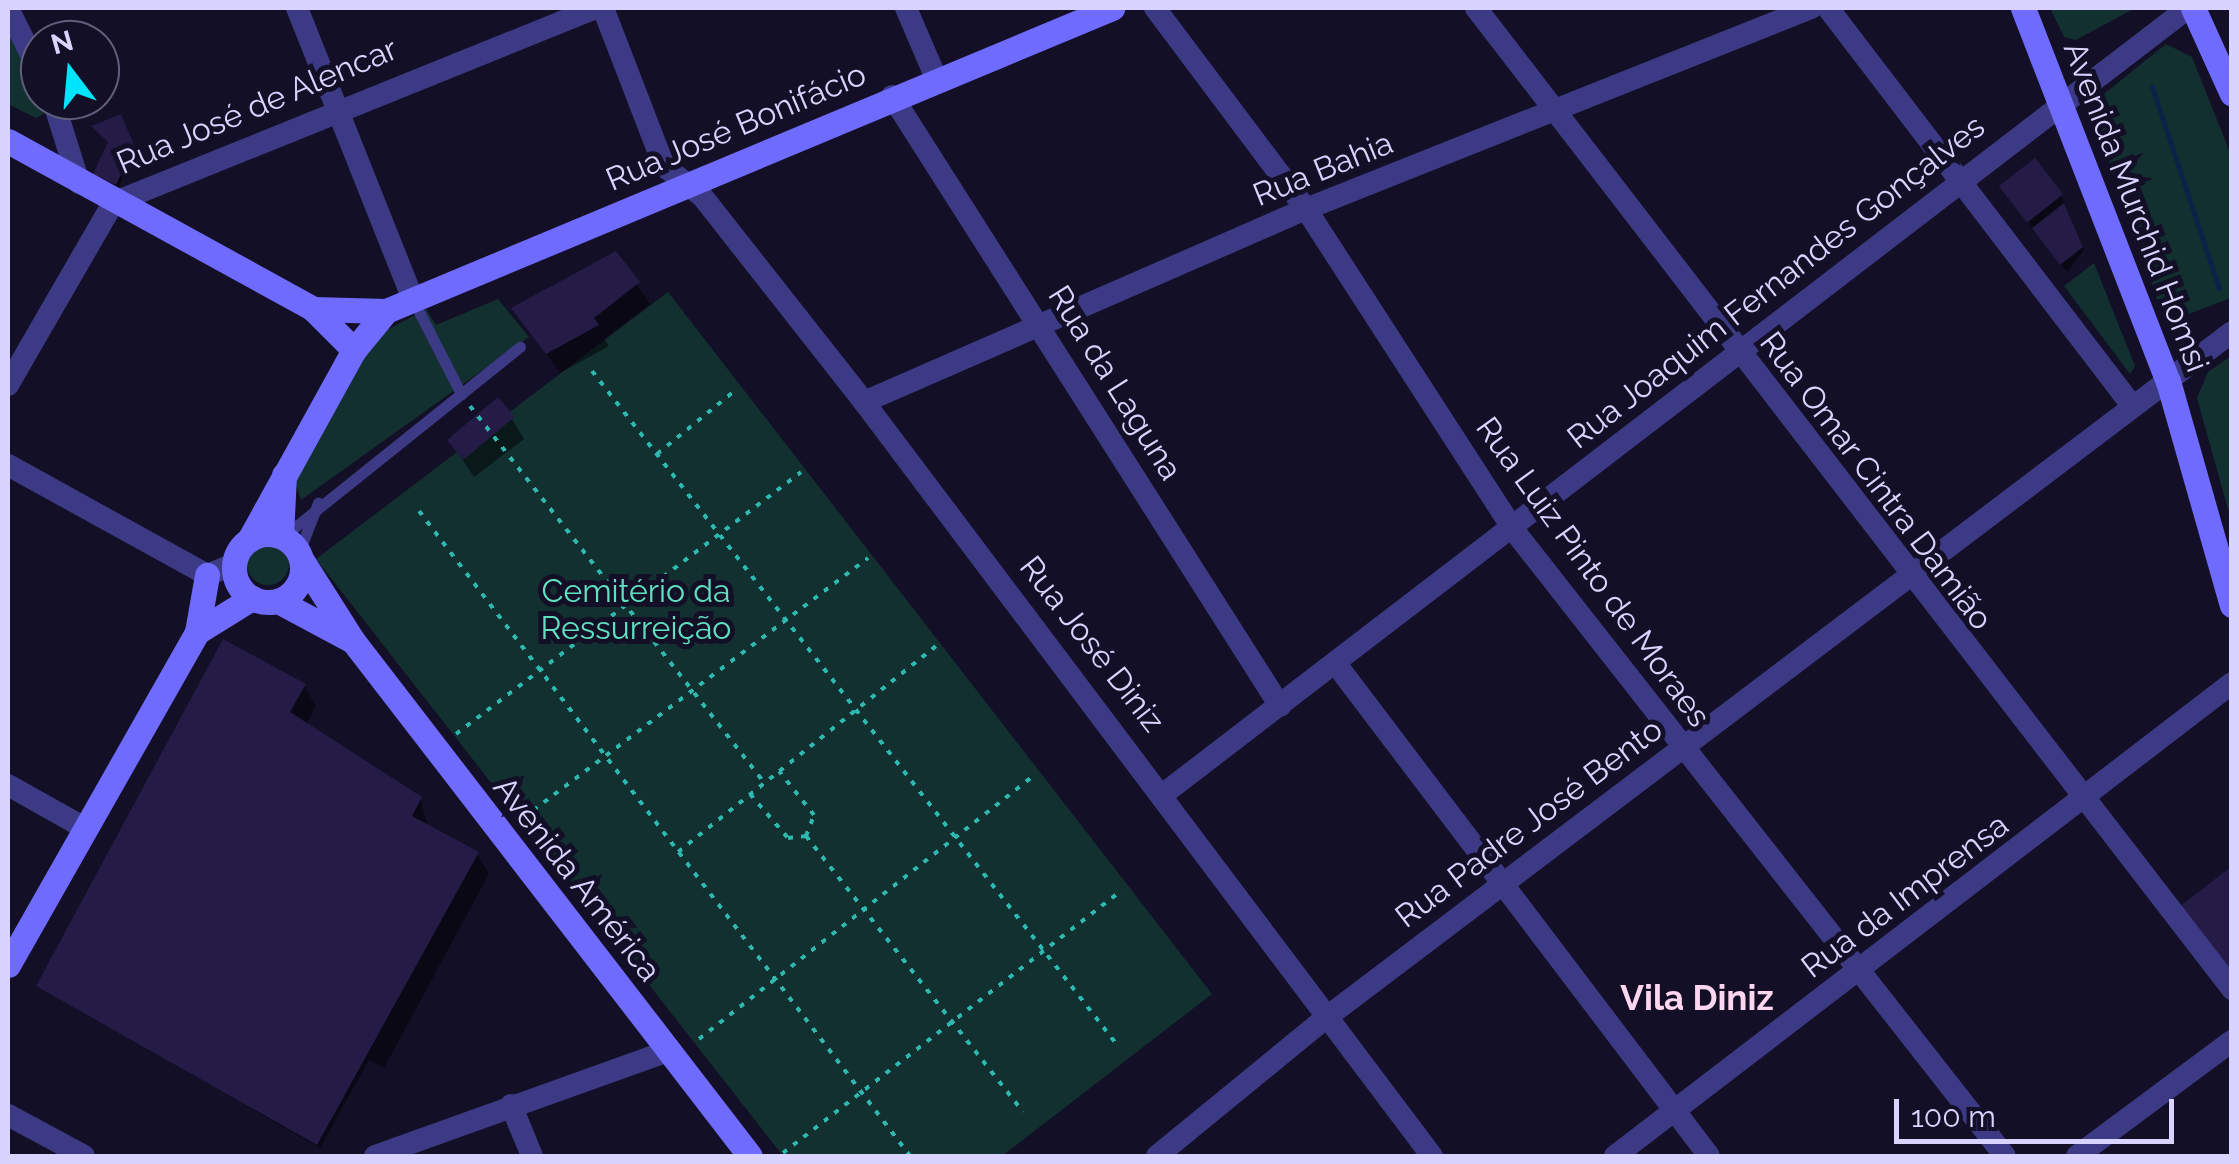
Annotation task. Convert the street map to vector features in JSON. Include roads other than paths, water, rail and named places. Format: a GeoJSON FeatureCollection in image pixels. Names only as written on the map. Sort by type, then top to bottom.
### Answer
{"type":"FeatureCollection","features":[{"type":"Feature","properties":{"kind":"street"},"geometry":{"type":"LineString","coordinates":[[8,8],[20,32]]}},
{"type":"Feature","properties":{"kind":"street"},"geometry":{"type":"LineString","coordinates":[[297,8],[413,300]]}},
{"type":"Feature","properties":{"kind":"street","name":"Rua José de Alencar"},"geometry":{"type":"LineString","coordinates":[[113,202],[336,105],[599,8]]}},
{"type":"Feature","properties":{"kind":"street","name":"Rua José Diniz"},"geometry":{"type":"LineString","coordinates":[[599,8],[664,166],[686,183],[864,402],[1166,792],[1323,1020],[1432,1156]]}},
{"type":"Feature","properties":{"kind":"street"},"geometry":{"type":"LineString","coordinates":[[906,8],[936,78]]}},
{"type":"Feature","properties":{"kind":"street","name":"Rua José Bonifácio"},"geometry":{"type":"LineString","coordinates":[[386,311],[892,96],[1112,8]]}},
{"type":"Feature","properties":{"kind":"street","name":"Rua Luiz Pinto de Moraes"},"geometry":{"type":"LineString","coordinates":[[1154,8],[1306,209],[1512,528],[1855,976],[2004,1156]]}},
{"type":"Feature","properties":{"kind":"street","name":"Rua Omar Cintra Damião"},"geometry":{"type":"LineString","coordinates":[[1476,8],[2080,802],[2232,989]]}},
{"type":"Feature","properties":{"kind":"street","name":"Rua Bahia"},"geometry":{"type":"LineString","coordinates":[[864,402],[1306,209],[1811,8]]}},
{"type":"Feature","properties":{"kind":"street"},"geometry":{"type":"LineString","coordinates":[[1828,8],[2131,404]]}},
{"type":"Feature","properties":{"kind":"street","name":"Avenida Murchid Homsi"},"geometry":{"type":"LineString","coordinates":[[2023,8],[2065,103],[2168,381],[2232,605]]}},
{"type":"Feature","properties":{"kind":"street"},"geometry":{"type":"LineString","coordinates":[[2190,8],[2232,94]]}},
{"type":"Feature","properties":{"kind":"street","name":"Rua Joaquim Fernandes Gonçalves"},"geometry":{"type":"LineString","coordinates":[[1166,792],[1959,179],[2065,103],[2080,82],[2190,8]]}},
{"type":"Feature","properties":{"kind":"street","name":"Rua da Laguna"},"geometry":{"type":"LineString","coordinates":[[892,96],[1280,706]]}},
{"type":"Feature","properties":{"kind":"street"},"geometry":{"type":"LineString","coordinates":[[59,120],[79,183]]}},
{"type":"Feature","properties":{"kind":"street"},"geometry":{"type":"LineString","coordinates":[[8,141],[313,309],[354,350]]}},
{"type":"Feature","properties":{"kind":"street"},"geometry":{"type":"LineString","coordinates":[[8,385],[113,202]]}},
{"type":"Feature","properties":{"kind":"street"},"geometry":{"type":"LineString","coordinates":[[313,309],[386,311]]}},
{"type":"Feature","properties":{"kind":"street"},"geometry":{"type":"LineString","coordinates":[[8,465],[208,574],[234,564],[354,350],[386,311]]}},
{"type":"Feature","properties":{"kind":"street","name":"Rua Padre José Bento"},"geometry":{"type":"LineString","coordinates":[[1157,1156],[1323,1020],[1500,884],[1911,581],[2131,404],[2232,332]]}},
{"type":"Feature","properties":{"kind":"street"},"geometry":{"type":"LineString","coordinates":[[198,632],[300,580],[291,546],[284,475]]}},
{"type":"Feature","properties":{"kind":"street"},"geometry":{"type":"LineString","coordinates":[[249,540],[291,546]]}},
{"type":"Feature","properties":{"kind":"street","name":"Avenida América"},"geometry":{"type":"LineString","coordinates":[[291,546],[354,642],[750,1156]]}},
{"type":"Feature","properties":{"kind":"street"},"geometry":{"type":"LineString","coordinates":[[234,564],[265,600]]}},
{"type":"Feature","properties":{"kind":"street"},"geometry":{"type":"LineString","coordinates":[[8,965],[81,826],[198,632],[208,574]]}},
{"type":"Feature","properties":{"kind":"street","name":"Avenida América"},"geometry":{"type":"LineString","coordinates":[[265,600],[354,642]]}},
{"type":"Feature","properties":{"kind":"street"},"geometry":{"type":"LineString","coordinates":[[1336,664],[1709,1156]]}},
{"type":"Feature","properties":{"kind":"street","name":"Rua da Imprensa"},"geometry":{"type":"LineString","coordinates":[[1615,1156],[2232,684]]}},
{"type":"Feature","properties":{"kind":"street"},"geometry":{"type":"LineString","coordinates":[[8,785],[81,826]]}},
{"type":"Feature","properties":{"kind":"street"},"geometry":{"type":"LineString","coordinates":[[2077,1156],[2232,1041]]}},
{"type":"Feature","properties":{"kind":"street"},"geometry":{"type":"LineString","coordinates":[[374,1156],[668,1051]]}},
{"type":"Feature","properties":{"kind":"street"},"geometry":{"type":"LineString","coordinates":[[511,1105],[532,1156]]}},
{"type":"Feature","properties":{"kind":"street"},"geometry":{"type":"LineString","coordinates":[[8,1115],[84,1156]]}},
{"type":"Feature","properties":{"kind":"lane"},"geometry":{"type":"LineString","coordinates":[[413,300],[461,394]]}},
{"type":"Feature","properties":{"kind":"lane"},"geometry":{"type":"LineString","coordinates":[[291,546],[320,499],[520,347]]}},
{"type":"Feature","properties":{"kind":"lane"},"geometry":{"type":"LineString","coordinates":[[291,546],[320,499]]}},
{"type":"Feature","properties":{"kind":"waterway"},"geometry":{"type":"LineString","coordinates":[[2152,87],[2219,288]]}},
{"type":"Feature","properties":{"kind":"district","name":"Vila Diniz"},"geometry":{"type":"Point","coordinates":[1697,998]}},
{"type":"Feature","properties":{"kind":"park label","name":"Cemitério da Ressurreição"},"geometry":{"type":"Point","coordinates":[636,610]}}]}
